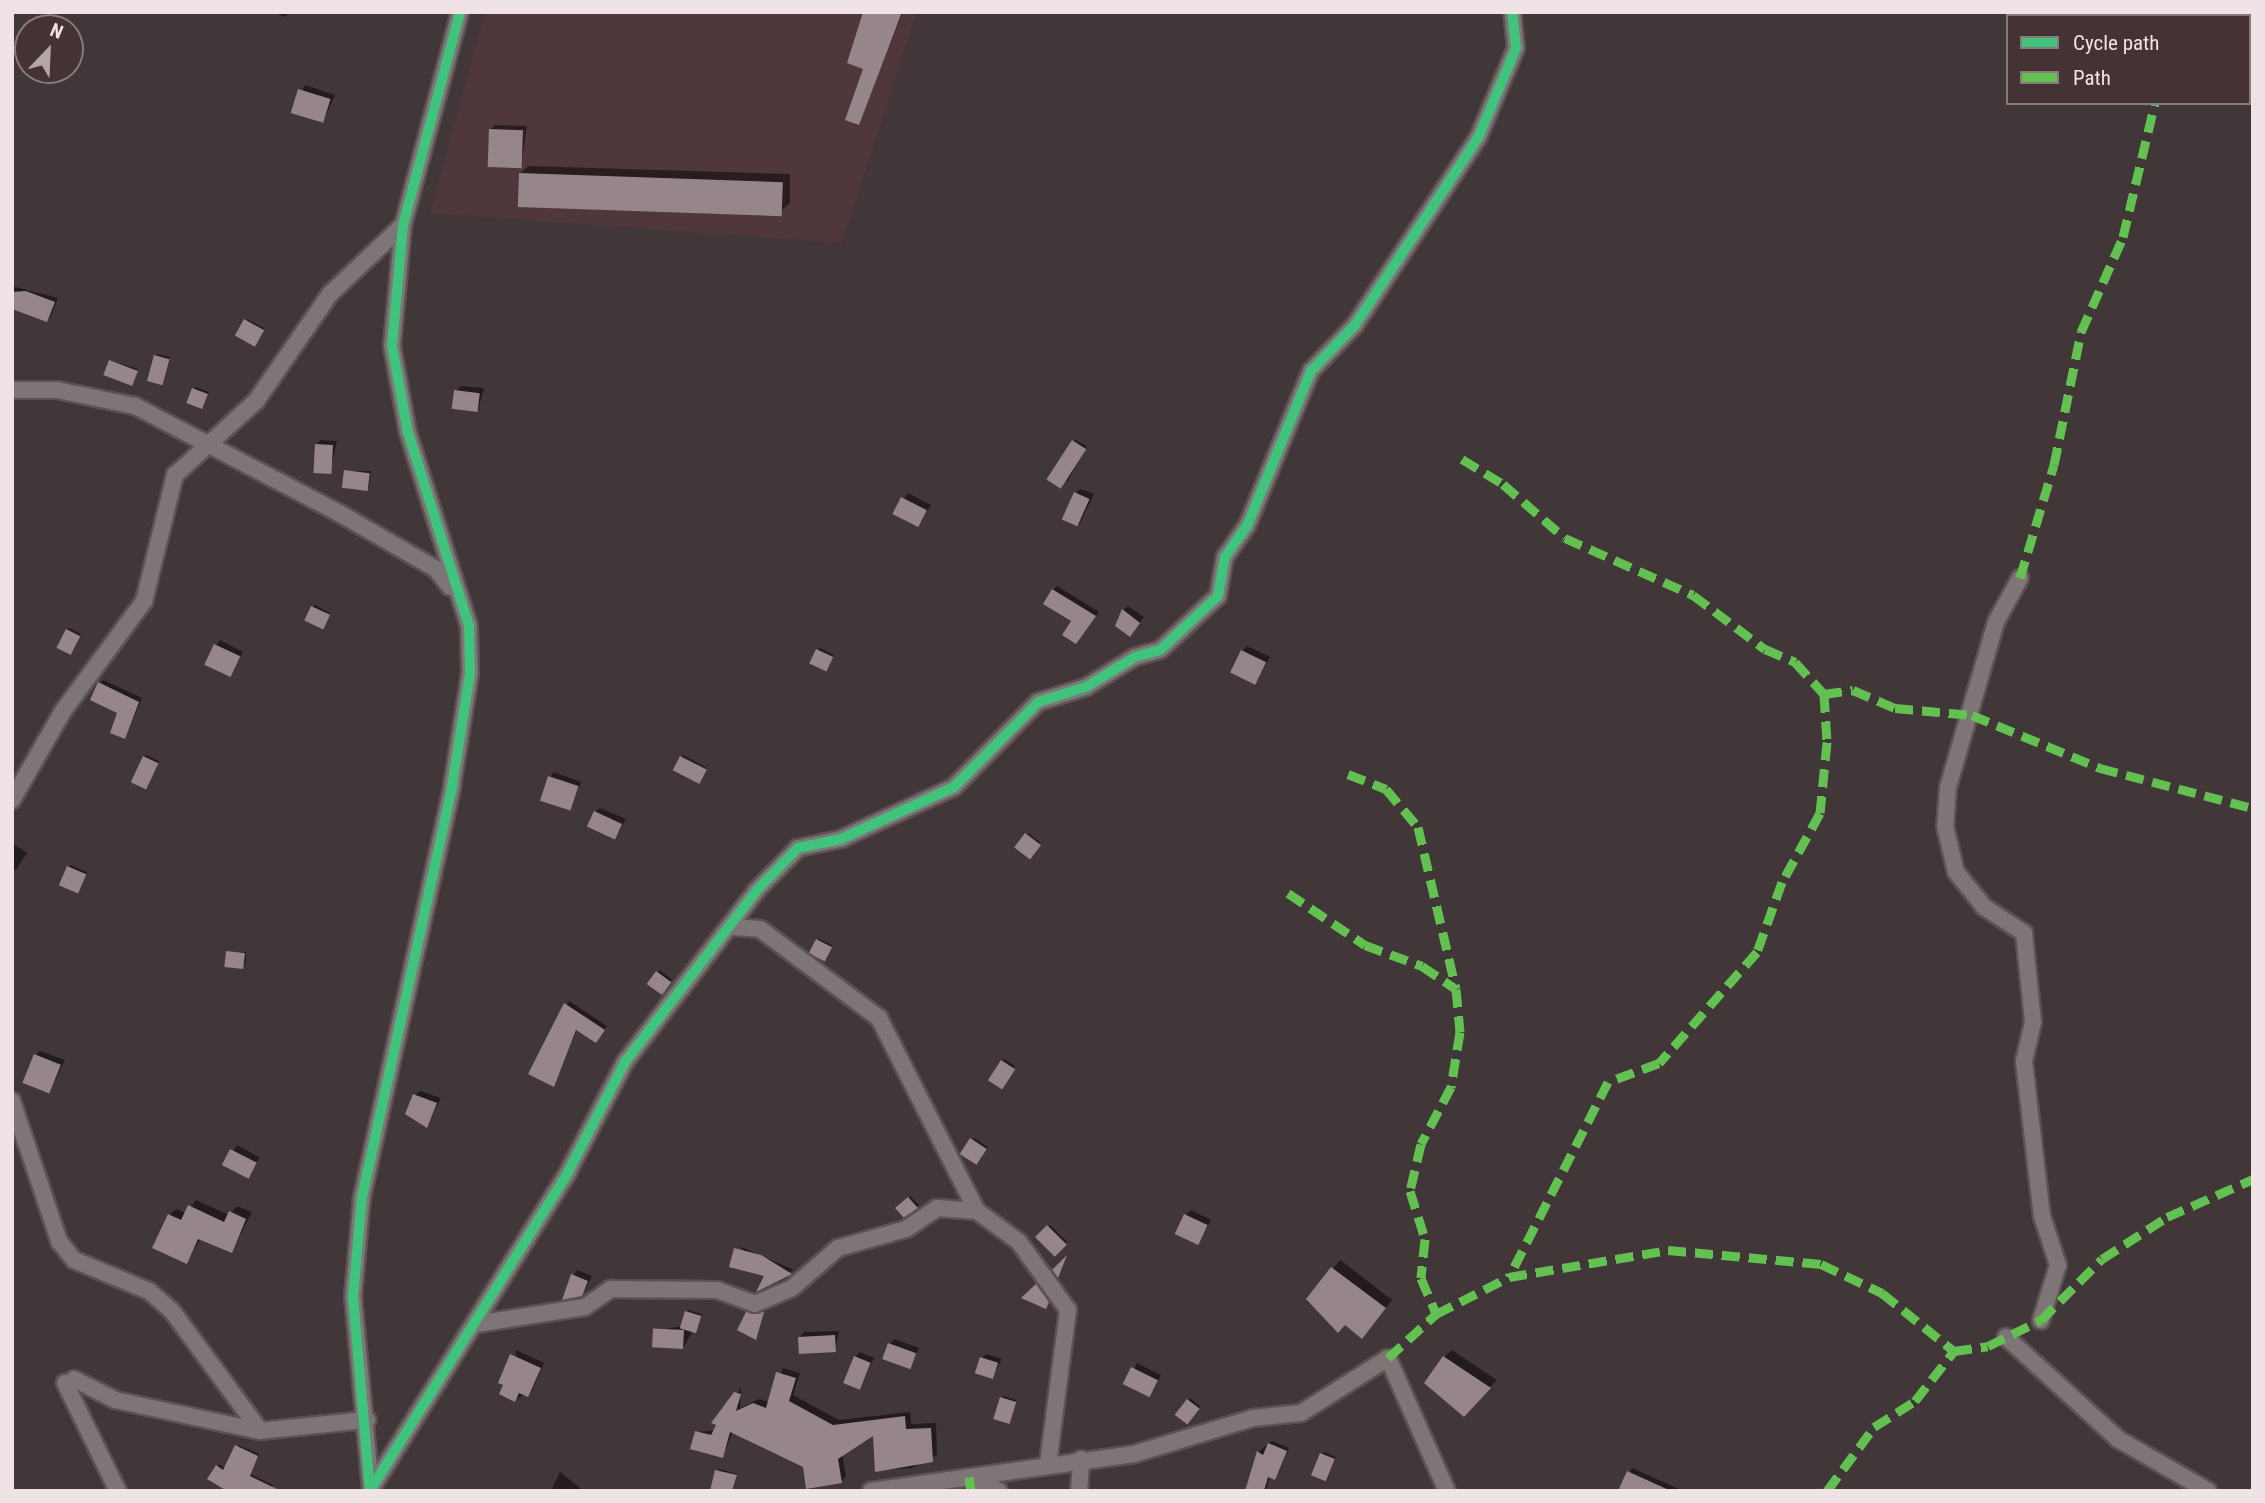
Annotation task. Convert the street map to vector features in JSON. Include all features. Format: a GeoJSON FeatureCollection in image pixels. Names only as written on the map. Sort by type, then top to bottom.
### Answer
{"type":"FeatureCollection","features":[{"type":"Feature","properties":{"kind":"street"},"geometry":{"type":"LineString","coordinates":[[371,1490],[367,1420],[353,1297],[362,1197],[468,687],[469,626],[456,594],[408,433],[392,346],[403,225],[460,12]]}},
{"type":"Feature","properties":{"kind":"street"},"geometry":{"type":"LineString","coordinates":[[371,1490],[476,1324],[625,1062],[798,848],[841,839],[954,788],[1038,702],[1086,687],[1135,657],[1160,650],[1218,596],[1224,557],[1247,526],[1311,371],[1355,325],[1478,138],[1516,48],[1512,12]]}},
{"type":"Feature","properties":{"kind":"street"},"geometry":{"type":"LineString","coordinates":[[12,800],[63,711],[144,601],[175,475],[214,446],[226,422],[256,401],[289,360],[330,294],[403,225]]}},
{"type":"Feature","properties":{"kind":"street"},"geometry":{"type":"LineString","coordinates":[[12,390],[57,390],[135,406],[214,446],[436,569],[456,594]]}},
{"type":"Feature","properties":{"kind":"street"},"geometry":{"type":"LineString","coordinates":[[2020,578],[1996,622],[1948,787],[1945,826],[1956,872],[1984,907],[2024,933],[2033,1022],[2024,1061],[2042,1216],[2058,1265],[2041,1321]]}},
{"type":"Feature","properties":{"kind":"street"},"geometry":{"type":"LineString","coordinates":[[733,927],[760,929],[878,1018],[977,1211],[1019,1242],[1068,1310],[1048,1463]]}},
{"type":"Feature","properties":{"kind":"street"},"geometry":{"type":"LineString","coordinates":[[12,1101],[59,1241],[74,1260],[149,1291],[172,1311],[260,1431]]}},
{"type":"Feature","properties":{"kind":"street"},"geometry":{"type":"LineString","coordinates":[[476,1324],[585,1307],[611,1289],[717,1290],[755,1304],[792,1288],[838,1248],[906,1229],[937,1208],[977,1211]]}},
{"type":"Feature","properties":{"kind":"street"},"geometry":{"type":"LineString","coordinates":[[2006,1337],[2118,1439],[2208,1491]]}},
{"type":"Feature","properties":{"kind":"street"},"geometry":{"type":"LineString","coordinates":[[871,1491],[940,1486],[1048,1463],[1134,1454],[1253,1418],[1301,1413],[1388,1359],[1447,1491]]}},
{"type":"Feature","properties":{"kind":"street"},"geometry":{"type":"LineString","coordinates":[[118,1491],[70,1381],[115,1400],[260,1431],[367,1420]]}},
{"type":"Feature","properties":{"kind":"street"},"geometry":{"type":"LineString","coordinates":[[1079,1491],[1081,1459]]}},
{"type":"Feature","properties":{"kind":"street"},"geometry":{"type":"LineString","coordinates":[[969,1478],[999,1491]]}},
{"type":"Feature","properties":{"kind":"shaded area"},"geometry":{"type":"Polygon","coordinates":[[[485,12],[917,12],[842,243],[430,213],[485,12]]]}},
{"type":"Feature","properties":{"kind":"building"},"geometry":{"type":"Polygon","coordinates":[[[863,12],[902,12],[859,125],[845,120],[863,69],[847,63],[863,12]]]}},
{"type":"Feature","properties":{"kind":"building"},"geometry":{"type":"Polygon","coordinates":[[[298,89],[331,99],[323,123],[291,113],[298,89]]]}},
{"type":"Feature","properties":{"kind":"building"},"geometry":{"type":"Polygon","coordinates":[[[489,129],[523,130],[522,168],[488,167],[489,129]]]}},
{"type":"Feature","properties":{"kind":"building"},"geometry":{"type":"Polygon","coordinates":[[[519,173],[783,182],[782,216],[518,207],[519,173]]]}},
{"type":"Feature","properties":{"kind":"building"},"geometry":{"type":"Polygon","coordinates":[[[26,291],[55,302],[47,322],[12,309],[12,292],[26,291]]]}},
{"type":"Feature","properties":{"kind":"building"},"geometry":{"type":"Polygon","coordinates":[[[244,319],[264,330],[255,347],[235,336],[244,319]]]}},
{"type":"Feature","properties":{"kind":"building"},"geometry":{"type":"Polygon","coordinates":[[[154,355],[169,359],[162,385],[147,381],[154,355]]]}},
{"type":"Feature","properties":{"kind":"building"},"geometry":{"type":"Polygon","coordinates":[[[109,360],[138,371],[132,386],[103,375],[109,360]]]}},
{"type":"Feature","properties":{"kind":"building"},"geometry":{"type":"Polygon","coordinates":[[[192,388],[208,394],[202,409],[186,403],[192,388]]]}},
{"type":"Feature","properties":{"kind":"building"},"geometry":{"type":"Polygon","coordinates":[[[454,390],[480,393],[477,412],[452,409],[454,390]]]}},
{"type":"Feature","properties":{"kind":"building"},"geometry":{"type":"Polygon","coordinates":[[[1072,440],[1086,449],[1061,489],[1046,479],[1072,440]]]}},
{"type":"Feature","properties":{"kind":"building"},"geometry":{"type":"Polygon","coordinates":[[[315,444],[333,445],[331,474],[313,473],[315,444]]]}},
{"type":"Feature","properties":{"kind":"building"},"geometry":{"type":"Polygon","coordinates":[[[344,470],[370,473],[368,491],[342,488],[344,470]]]}},
{"type":"Feature","properties":{"kind":"building"},"geometry":{"type":"Polygon","coordinates":[[[1074,492],[1090,499],[1077,526],[1062,519],[1074,492]]]}},
{"type":"Feature","properties":{"kind":"building"},"geometry":{"type":"Polygon","coordinates":[[[901,497],[927,510],[918,527],[892,514],[901,497]]]}},
{"type":"Feature","properties":{"kind":"building"},"geometry":{"type":"Polygon","coordinates":[[[1052,589],[1096,616],[1076,644],[1062,635],[1071,621],[1043,604],[1052,589]]]}},
{"type":"Feature","properties":{"kind":"building"},"geometry":{"type":"Polygon","coordinates":[[[311,606],[330,615],[323,629],[304,621],[311,606]]]}},
{"type":"Feature","properties":{"kind":"building"},"geometry":{"type":"Polygon","coordinates":[[[1122,609],[1140,623],[1130,637],[1115,626],[1122,609]]]}},
{"type":"Feature","properties":{"kind":"building"},"geometry":{"type":"Polygon","coordinates":[[[66,629],[80,636],[71,655],[56,648],[66,629]]]}},
{"type":"Feature","properties":{"kind":"building"},"geometry":{"type":"Polygon","coordinates":[[[214,644],[240,656],[231,677],[204,665],[214,644]]]}},
{"type":"Feature","properties":{"kind":"building"},"geometry":{"type":"Polygon","coordinates":[[[816,649],[833,657],[826,672],[809,664],[816,649]]]}},
{"type":"Feature","properties":{"kind":"building"},"geometry":{"type":"Polygon","coordinates":[[[1241,650],[1266,662],[1255,685],[1230,672],[1241,650]]]}},
{"type":"Feature","properties":{"kind":"building"},"geometry":{"type":"Polygon","coordinates":[[[98,682],[139,702],[125,739],[110,733],[117,713],[90,700],[98,682]]]}},
{"type":"Feature","properties":{"kind":"building"},"geometry":{"type":"Polygon","coordinates":[[[143,756],[158,763],[146,789],[131,782],[143,756]]]}},
{"type":"Feature","properties":{"kind":"building"},"geometry":{"type":"Polygon","coordinates":[[[680,756],[707,770],[699,784],[673,770],[680,756]]]}},
{"type":"Feature","properties":{"kind":"building"},"geometry":{"type":"Polygon","coordinates":[[[548,776],[578,786],[570,811],[540,801],[548,776]]]}},
{"type":"Feature","properties":{"kind":"building"},"geometry":{"type":"Polygon","coordinates":[[[594,811],[622,824],[615,840],[587,826],[594,811]]]}},
{"type":"Feature","properties":{"kind":"building"},"geometry":{"type":"Polygon","coordinates":[[[1025,833],[1041,845],[1030,859],[1014,847],[1025,833]]]}},
{"type":"Feature","properties":{"kind":"building"},"geometry":{"type":"Polygon","coordinates":[[[67,866],[86,874],[78,894],[59,885],[67,866]]]}},
{"type":"Feature","properties":{"kind":"building"},"geometry":{"type":"Polygon","coordinates":[[[816,939],[832,947],[825,961],[809,953],[816,939]]]}},
{"type":"Feature","properties":{"kind":"building"},"geometry":{"type":"Polygon","coordinates":[[[226,951],[245,953],[243,969],[224,967],[226,951]]]}},
{"type":"Feature","properties":{"kind":"building"},"geometry":{"type":"Polygon","coordinates":[[[656,971],[671,982],[662,995],[647,984],[656,971]]]}},
{"type":"Feature","properties":{"kind":"building"},"geometry":{"type":"Polygon","coordinates":[[[564,1003],[605,1030],[596,1043],[576,1030],[554,1087],[528,1074],[564,1003]]]}},
{"type":"Feature","properties":{"kind":"building"},"geometry":{"type":"Polygon","coordinates":[[[34,1054],[61,1065],[49,1094],[22,1083],[34,1054]]]}},
{"type":"Feature","properties":{"kind":"building"},"geometry":{"type":"Polygon","coordinates":[[[1001,1060],[1015,1069],[1002,1089],[988,1080],[1001,1060]]]}},
{"type":"Feature","properties":{"kind":"building"},"geometry":{"type":"Polygon","coordinates":[[[413,1094],[437,1103],[427,1128],[405,1114],[413,1094]]]}},
{"type":"Feature","properties":{"kind":"building"},"geometry":{"type":"Polygon","coordinates":[[[970,1138],[987,1149],[976,1165],[960,1154],[970,1138]]]}},
{"type":"Feature","properties":{"kind":"building"},"geometry":{"type":"Polygon","coordinates":[[[230,1149],[257,1163],[249,1179],[222,1165],[230,1149]]]}},
{"type":"Feature","properties":{"kind":"building"},"geometry":{"type":"Polygon","coordinates":[[[908,1197],[918,1208],[904,1218],[895,1208],[908,1197]]]}},
{"type":"Feature","properties":{"kind":"building"},"geometry":{"type":"Polygon","coordinates":[[[188,1205],[224,1222],[229,1211],[246,1219],[232,1253],[198,1239],[187,1264],[152,1248],[168,1214],[181,1220],[188,1205]]]}},
{"type":"Feature","properties":{"kind":"building"},"geometry":{"type":"Polygon","coordinates":[[[1184,1214],[1208,1225],[1198,1245],[1175,1234],[1184,1214]]]}},
{"type":"Feature","properties":{"kind":"building"},"geometry":{"type":"Polygon","coordinates":[[[1047,1225],[1067,1245],[1055,1257],[1035,1237],[1047,1225]]]}},
{"type":"Feature","properties":{"kind":"building"},"geometry":{"type":"Polygon","coordinates":[[[734,1248],[761,1255],[792,1274],[756,1292],[764,1276],[729,1267],[734,1248]]]}},
{"type":"Feature","properties":{"kind":"building"},"geometry":{"type":"Polygon","coordinates":[[[1067,1255],[1058,1278],[1052,1270],[1067,1255]]]}},
{"type":"Feature","properties":{"kind":"building"},"geometry":{"type":"Polygon","coordinates":[[[1331,1267],[1386,1308],[1362,1339],[1345,1325],[1338,1333],[1306,1299],[1331,1267]]]}},
{"type":"Feature","properties":{"kind":"building"},"geometry":{"type":"Polygon","coordinates":[[[571,1274],[588,1281],[582,1296],[562,1300],[571,1274]]]}},
{"type":"Feature","properties":{"kind":"building"},"geometry":{"type":"Polygon","coordinates":[[[1036,1284],[1049,1302],[1046,1309],[1021,1298],[1036,1284]]]}},
{"type":"Feature","properties":{"kind":"building"},"geometry":{"type":"Polygon","coordinates":[[[685,1311],[701,1316],[696,1333],[680,1328],[685,1311]]]}},
{"type":"Feature","properties":{"kind":"building"},"geometry":{"type":"Polygon","coordinates":[[[746,1312],[764,1312],[756,1340],[737,1330],[746,1312]]]}},
{"type":"Feature","properties":{"kind":"building"},"geometry":{"type":"Polygon","coordinates":[[[653,1328],[684,1330],[683,1349],[652,1347],[653,1328]]]}},
{"type":"Feature","properties":{"kind":"building"},"geometry":{"type":"Polygon","coordinates":[[[835,1335],[836,1352],[799,1354],[798,1337],[835,1335]]]}},
{"type":"Feature","properties":{"kind":"building"},"geometry":{"type":"Polygon","coordinates":[[[888,1343],[916,1353],[910,1369],[882,1359],[888,1343]]]}},
{"type":"Feature","properties":{"kind":"building"},"geometry":{"type":"Polygon","coordinates":[[[510,1354],[541,1368],[528,1397],[519,1393],[515,1402],[499,1394],[503,1385],[498,1383],[510,1354]]]}},
{"type":"Feature","properties":{"kind":"building"},"geometry":{"type":"Polygon","coordinates":[[[854,1356],[871,1363],[860,1390],[843,1383],[854,1356]]]}},
{"type":"Feature","properties":{"kind":"building"},"geometry":{"type":"Polygon","coordinates":[[[1443,1356],[1491,1388],[1464,1417],[1424,1383],[1443,1356]]]}},
{"type":"Feature","properties":{"kind":"building"},"geometry":{"type":"Polygon","coordinates":[[[980,1357],[998,1363],[993,1379],[975,1373],[980,1357]]]}},
{"type":"Feature","properties":{"kind":"building"},"geometry":{"type":"Polygon","coordinates":[[[1131,1367],[1158,1380],[1150,1397],[1123,1384],[1131,1367]]]}},
{"type":"Feature","properties":{"kind":"building"},"geometry":{"type":"Polygon","coordinates":[[[776,1372],[796,1378],[789,1401],[833,1425],[905,1416],[906,1429],[931,1428],[933,1462],[875,1472],[873,1436],[838,1459],[842,1483],[806,1489],[803,1467],[730,1432],[723,1458],[690,1449],[695,1431],[711,1435],[716,1425],[711,1423],[734,1392],[741,1394],[736,1411],[753,1403],[766,1408],[776,1372]]]}},
{"type":"Feature","properties":{"kind":"building"},"geometry":{"type":"Polygon","coordinates":[[[1000,1397],[1016,1402],[1010,1424],[993,1419],[1000,1397]]]}},
{"type":"Feature","properties":{"kind":"building"},"geometry":{"type":"Polygon","coordinates":[[[1187,1399],[1200,1409],[1187,1425],[1175,1415],[1187,1399]]]}},
{"type":"Feature","properties":{"kind":"building"},"geometry":{"type":"Polygon","coordinates":[[[1268,1443],[1287,1451],[1275,1480],[1268,1477],[1264,1491],[1245,1491],[1257,1451],[1263,1455],[1268,1443]]]}},
{"type":"Feature","properties":{"kind":"building"},"geometry":{"type":"Polygon","coordinates":[[[235,1445],[258,1456],[250,1476],[281,1491],[227,1491],[207,1479],[216,1465],[223,1470],[235,1445]]]}},
{"type":"Feature","properties":{"kind":"building"},"geometry":{"type":"Polygon","coordinates":[[[1320,1453],[1335,1459],[1326,1481],[1311,1475],[1320,1453]]]}},
{"type":"Feature","properties":{"kind":"building"},"geometry":{"type":"Polygon","coordinates":[[[715,1470],[737,1475],[732,1491],[710,1491],[715,1470]]]}},
{"type":"Feature","properties":{"kind":"building"},"geometry":{"type":"Polygon","coordinates":[[[1627,1471],[1671,1491],[1618,1491],[1627,1471]]]}},
{"type":"Feature","properties":{"kind":"marked path"},"geometry":{"type":"LineString","coordinates":[[2020,578],[2054,465],[2081,332],[2123,237],[2155,105]]}},
{"type":"Feature","properties":{"kind":"marked path"},"geometry":{"type":"LineString","coordinates":[[1462,459],[1503,484],[1565,538],[1693,595],[1765,649],[1795,662],[1824,694],[1827,742],[1820,813],[1782,882],[1757,952],[1659,1063],[1608,1082],[1509,1277]]}},
{"type":"Feature","properties":{"kind":"marked path"},"geometry":{"type":"LineString","coordinates":[[1824,694],[1853,690],[1895,708],[1972,715],[2100,768],[2253,808]]}},
{"type":"Feature","properties":{"kind":"marked path"},"geometry":{"type":"LineString","coordinates":[[1348,774],[1386,789],[1418,827],[1456,989],[1460,1032],[1451,1087],[1421,1144],[1410,1191],[1425,1239],[1421,1278],[1436,1314]]}},
{"type":"Feature","properties":{"kind":"marked path"},"geometry":{"type":"LineString","coordinates":[[1288,893],[1365,945],[1422,966],[1456,989]]}},
{"type":"Feature","properties":{"kind":"marked path"},"geometry":{"type":"LineString","coordinates":[[1388,1358],[1436,1314],[1509,1277],[1668,1250],[1821,1264],[1882,1293],[1954,1351],[1988,1346],[2041,1320],[2102,1259],[2167,1217],[2253,1179]]}},
{"type":"Feature","properties":{"kind":"marked path"},"geometry":{"type":"LineString","coordinates":[[1827,1491],[1874,1427],[1915,1401],[1954,1351]]}},
{"type":"Feature","properties":{"kind":"marked path"},"geometry":{"type":"LineString","coordinates":[[969,1477],[971,1491]]}},
{"type":"Feature","properties":{"kind":"cycle path"},"geometry":{"type":"LineString","coordinates":[[370,1491],[353,1297],[362,1197],[452,786],[470,674],[469,626],[408,433],[392,346],[403,225],[460,12]]}},
{"type":"Feature","properties":{"kind":"cycle path"},"geometry":{"type":"LineString","coordinates":[[371,1489],[568,1172],[625,1062],[756,891],[798,848],[841,839],[954,787],[1038,702],[1086,687],[1135,657],[1160,650],[1218,596],[1225,557],[1247,526],[1311,371],[1355,325],[1478,138],[1516,48],[1512,12]]}}]}
